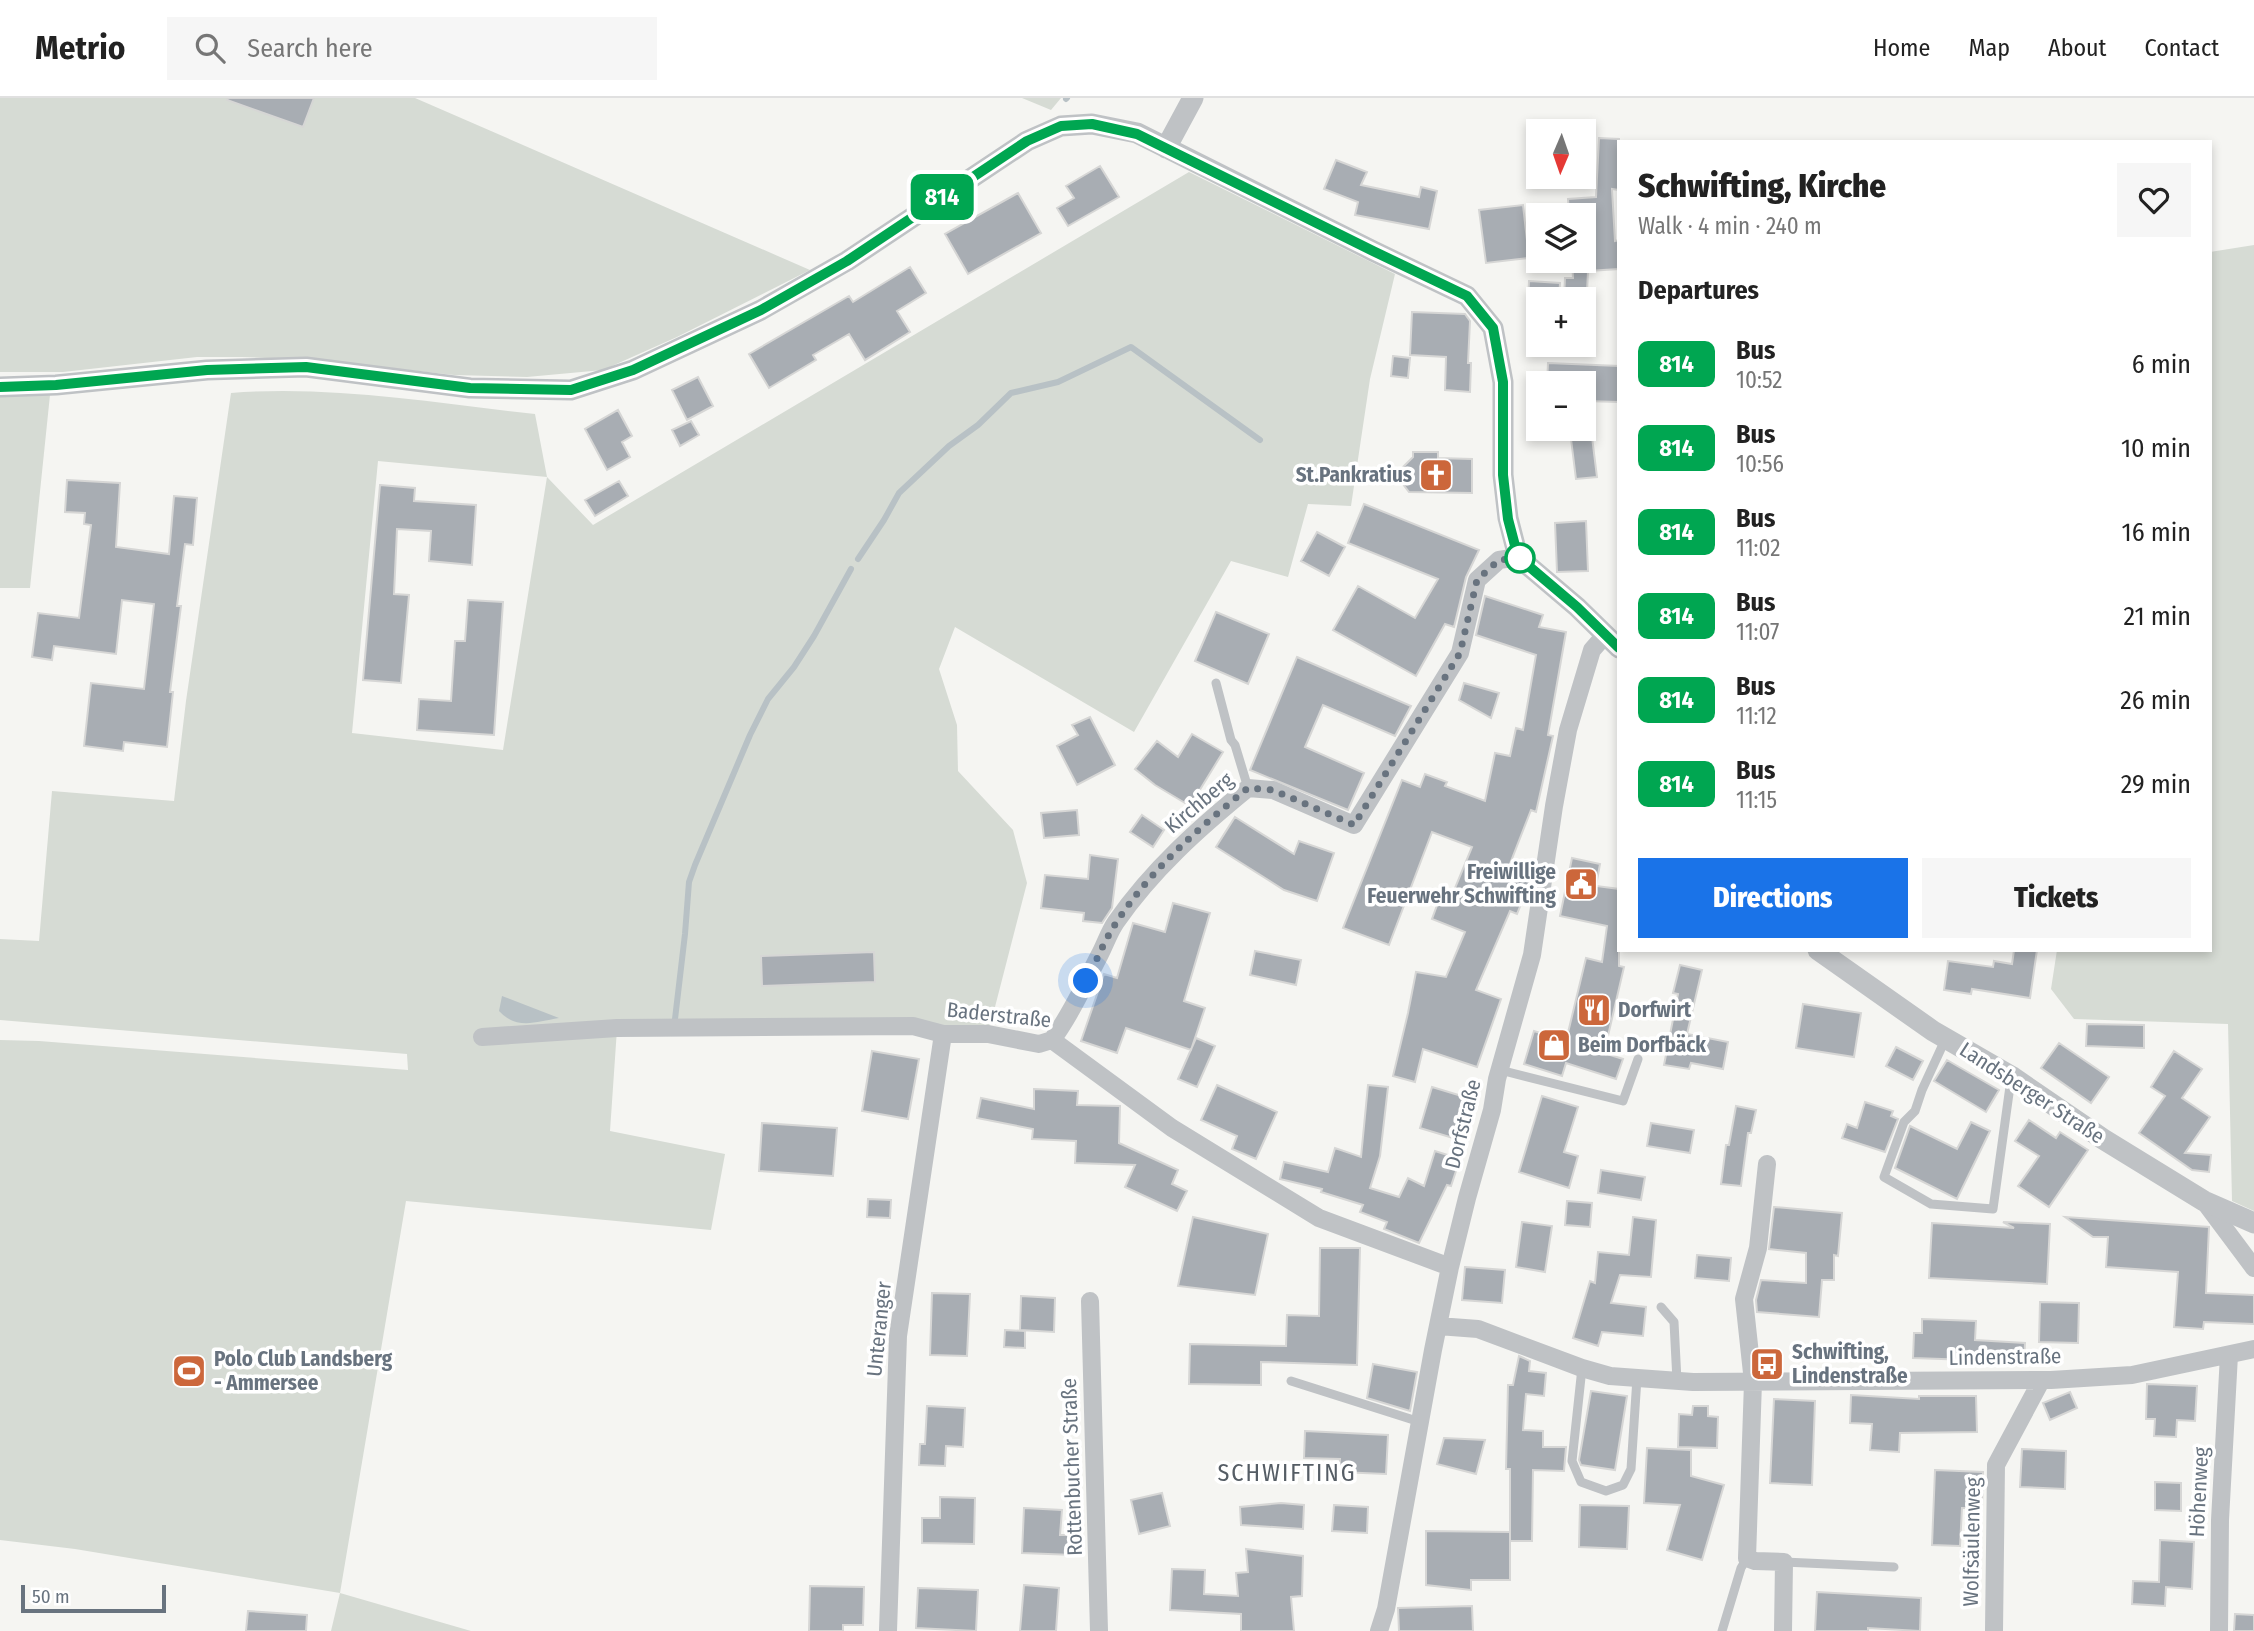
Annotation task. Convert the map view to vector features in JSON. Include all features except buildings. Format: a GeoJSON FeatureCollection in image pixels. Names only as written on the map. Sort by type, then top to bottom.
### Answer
{"type":"FeatureCollection","features":[{"type":"Feature","properties":{"kind":"street"},"geometry":{"type":"LineString","coordinates":[[1166,148],[1193,98]]}},
{"type":"Feature","properties":{"kind":"street"},"geometry":{"type":"LineString","coordinates":[[0,387],[56,385],[207,370],[306,367],[470,388],[571,390],[633,370],[761,310],[847,261],[1027,141],[1061,126],[1092,124],[1137,134],[1467,296],[1493,328],[1503,382],[1503,475],[1508,519],[1518,557],[1615,643]]}},
{"type":"Feature","properties":{"kind":"street","name":"Kirchberg"},"geometry":{"type":"LineString","coordinates":[[1052,1040],[1066,1020],[1115,924],[1140,891],[1172,855],[1248,788],[1273,790],[1354,825],[1460,653],[1477,580],[1499,560],[1518,557]]}},
{"type":"Feature","properties":{"kind":"street","name":"Dorfstraße"},"geometry":{"type":"LineString","coordinates":[[1380,1631],[1450,1267],[1532,955],[1568,730],[1592,650],[1615,643]]}},
{"type":"Feature","properties":{"kind":"street","name":"Landsberger Straße"},"geometry":{"type":"LineString","coordinates":[[1821,952],[1946,1038],[2011,1076],[2103,1139],[2204,1201],[2254,1223]]}},
{"type":"Feature","properties":{"kind":"street","name":"Baderstraße"},"geometry":{"type":"LineString","coordinates":[[482,1037],[617,1028],[912,1026],[943,1034],[988,1034],[1039,1044],[1052,1040],[1172,1128],[1319,1218],[1450,1267]]}},
{"type":"Feature","properties":{"kind":"street","name":"Unteranger"},"geometry":{"type":"LineString","coordinates":[[888,1631],[898,1336],[943,1034]]}},
{"type":"Feature","properties":{"kind":"street"},"geometry":{"type":"LineString","coordinates":[[1767,1164],[1758,1248],[1744,1299],[1754,1382],[1747,1558],[1755,1561],[1784,1562],[1783,1631]]}},
{"type":"Feature","properties":{"kind":"street"},"geometry":{"type":"LineString","coordinates":[[2204,1201],[2254,1268]]}},
{"type":"Feature","properties":{"kind":"street","name":"Rottenbucher Straße"},"geometry":{"type":"LineString","coordinates":[[1090,1301],[1099,1631]]}},
{"type":"Feature","properties":{"kind":"street","name":"Lindenstraße"},"geometry":{"type":"LineString","coordinates":[[1438,1326],[1478,1329],[1610,1376],[1678,1381],[2041,1381],[2132,1375],[2254,1349]]}},
{"type":"Feature","properties":{"kind":"street","name":"Höhenweg"},"geometry":{"type":"LineString","coordinates":[[2219,1631],[2220,1520],[2230,1355]]}},
{"type":"Feature","properties":{"kind":"street","name":"Wolfsäulenweg"},"geometry":{"type":"LineString","coordinates":[[1993,1631],[1996,1465],[2041,1381]]}},
{"type":"Feature","properties":{"kind":"lane"},"geometry":{"type":"LineString","coordinates":[[1216,683],[1231,740],[1235,745],[1248,788]]}},
{"type":"Feature","properties":{"kind":"lane"},"geometry":{"type":"LineString","coordinates":[[1946,1038],[1915,1111],[1904,1122],[1884,1177],[1919,1198],[1931,1204],[1993,1209],[2011,1076]]}},
{"type":"Feature","properties":{"kind":"lane"},"geometry":{"type":"LineString","coordinates":[[1500,1070],[1623,1101],[1638,1059]]}},
{"type":"Feature","properties":{"kind":"lane"},"geometry":{"type":"LineString","coordinates":[[1661,1307],[1674,1322],[1678,1381]]}},
{"type":"Feature","properties":{"kind":"lane"},"geometry":{"type":"LineString","coordinates":[[1582,1368],[1572,1461],[1581,1482],[1606,1491],[1623,1485],[1631,1469],[1637,1378]]}},
{"type":"Feature","properties":{"kind":"lane"},"geometry":{"type":"LineString","coordinates":[[1291,1381],[1420,1422]]}},
{"type":"Feature","properties":{"kind":"lane"},"geometry":{"type":"LineString","coordinates":[[1722,1631],[1741,1568],[1747,1558]]}},
{"type":"Feature","properties":{"kind":"lane"},"geometry":{"type":"LineString","coordinates":[[1784,1562],[1894,1567]]}},
{"type":"Feature","properties":{"kind":"shaded area"},"geometry":{"type":"Polygon","coordinates":[[[0,98],[415,98],[810,270],[677,337],[603,370],[527,377],[454,375],[317,360],[197,357],[63,372],[0,372],[0,98]]]}},
{"type":"Feature","properties":{"kind":"shaded area"},"geometry":{"type":"Polygon","coordinates":[[[1022,98],[1061,98],[1051,110],[1022,98]]]}},
{"type":"Feature","properties":{"kind":"shaded area"},"geometry":{"type":"Polygon","coordinates":[[[1189,172],[1395,274],[1370,379],[1351,506],[1308,504],[1288,577],[1231,561],[1134,732],[955,627],[939,669],[957,725],[958,771],[1013,830],[1027,883],[988,1034],[617,1029],[610,1131],[725,1154],[711,1230],[406,1201],[340,1593],[75,1549],[0,1540],[0,1040],[408,1070],[407,1054],[0,1020],[0,939],[39,941],[52,791],[174,801],[231,393],[345,393],[535,414],[547,477],[593,525],[1189,172]],[[378,461],[352,733],[503,750],[547,477],[378,461]]]}},
{"type":"Feature","properties":{"kind":"shaded area"},"geometry":{"type":"Polygon","coordinates":[[[2254,245],[2254,1211],[2232,1201],[2228,1024],[2074,1019],[2051,989],[2057,952],[2212,952],[2212,252],[2254,245]]]}},
{"type":"Feature","properties":{"kind":"shaded area"},"geometry":{"type":"Polygon","coordinates":[[[50,395],[30,588],[0,588],[0,396],[50,395]]]}},
{"type":"Feature","properties":{"kind":"shaded area"},"geometry":{"type":"Polygon","coordinates":[[[502,996],[559,1018],[534,1023],[513,1021],[499,1011],[502,996]]]}},
{"type":"Feature","properties":{"kind":"shaded area"},"geometry":{"type":"Polygon","coordinates":[[[340,1593],[471,1631],[331,1631],[340,1593]]]}},
{"type":"Feature","properties":{"kind":"waterway"},"geometry":{"type":"LineString","coordinates":[[858,559],[899,493],[1011,393],[1058,382],[1131,347],[1260,440]]}},
{"type":"Feature","properties":{"kind":"waterway"},"geometry":{"type":"LineString","coordinates":[[675,1019],[689,882],[695,865],[768,699],[794,667],[814,636],[851,569]]}},
{"type":"Feature","properties":{"kind":"bus line","name":"814"},"geometry":{"type":"LineString","coordinates":[[0,387],[56,385],[207,370],[306,367],[470,388],[571,390],[633,370],[761,310],[847,261],[1027,141],[1061,126],[1092,124],[1137,134],[1467,296],[1493,328],[1503,382],[1503,475],[1508,519],[1518,557],[1577,607],[1617,646]]}},
{"type":"Feature","properties":{"kind":"place","name":"St.Pankratius"},"geometry":{"type":"Point","coordinates":[1436,475]}},
{"type":"Feature","properties":{"kind":"place","name":"Freiwillige Feuerwehr Schwifting"},"geometry":{"type":"Point","coordinates":[1581,884]}},
{"type":"Feature","properties":{"kind":"place","name":"Dorfwirt"},"geometry":{"type":"Point","coordinates":[1594,1010]}},
{"type":"Feature","properties":{"kind":"place","name":"Beim Dorfbäck"},"geometry":{"type":"Point","coordinates":[1554,1045]}},
{"type":"Feature","properties":{"kind":"place","name":"Schwifting, Lindenstraße"},"geometry":{"type":"Point","coordinates":[1767,1364]}},
{"type":"Feature","properties":{"kind":"place","name":"Polo Club Landsberg - Ammersee"},"geometry":{"type":"Point","coordinates":[189,1371]}},
{"type":"Feature","properties":{"kind":"district","name":"SCHWIFTING"},"geometry":{"type":"Point","coordinates":[1287,1473]}},
{"type":"Feature","properties":{"kind":"route"},"geometry":{"type":"LineString","coordinates":[[1086,981],[1115,924],[1163,863],[1248,788],[1273,790],[1354,825],[1460,653],[1477,580],[1499,560],[1520,558]]}}]}
